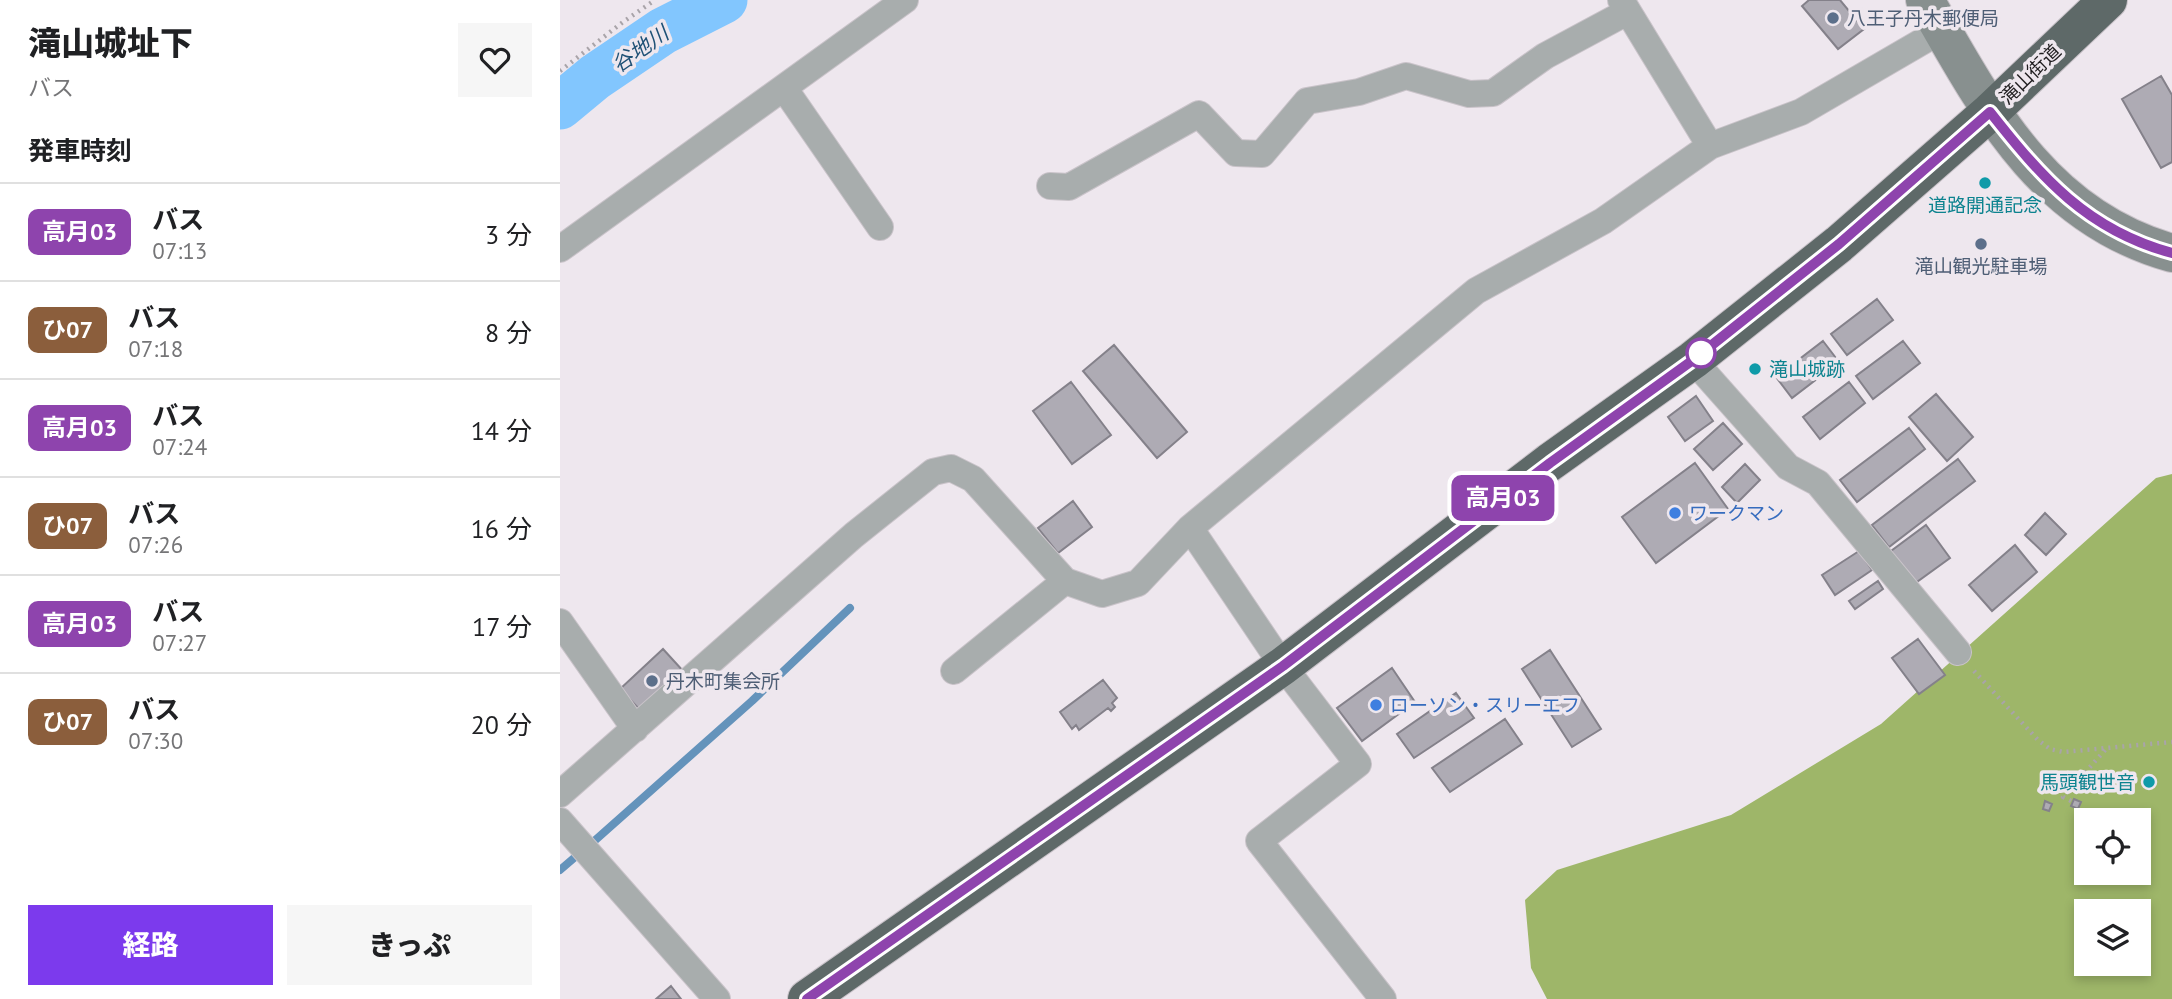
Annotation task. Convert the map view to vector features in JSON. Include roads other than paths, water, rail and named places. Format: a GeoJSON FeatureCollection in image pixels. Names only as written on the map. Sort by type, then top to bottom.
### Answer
{"type":"FeatureCollection","features":[{"type":"Feature","properties":{"kind":"highway","name":"滝山街道"},"geometry":{"type":"LineString","coordinates":[[807,999],[1283,666],[1550,463],[1693,360],[1839,244],[1990,112],[2108,0]]}},
{"type":"Feature","properties":{"kind":"main road"},"geometry":{"type":"LineString","coordinates":[[1934,15],[1990,112],[2026,157],[2071,203],[2132,239],[2172,253]]}},
{"type":"Feature","properties":{"kind":"street"},"geometry":{"type":"LineString","coordinates":[[560,249],[905,0]]}},
{"type":"Feature","properties":{"kind":"street"},"geometry":{"type":"LineString","coordinates":[[1050,186],[1069,187],[1199,114],[1236,153],[1262,154],[1307,101],[1359,92],[1406,76],[1469,94],[1493,93],[1624,6],[1710,146]]}},
{"type":"Feature","properties":{"kind":"street"},"geometry":{"type":"LineString","coordinates":[[560,794],[854,536],[933,471],[951,468],[973,479],[1065,581],[1102,594],[1138,583],[1190,528],[1476,291],[1603,221],[1710,146],[1801,112],[1934,15]]}},
{"type":"Feature","properties":{"kind":"street"},"geometry":{"type":"LineString","coordinates":[[783,88],[880,226]]}},
{"type":"Feature","properties":{"kind":"street"},"geometry":{"type":"LineString","coordinates":[[1693,360],[1788,467],[1818,483],[1958,652]]}},
{"type":"Feature","properties":{"kind":"street"},"geometry":{"type":"LineString","coordinates":[[1190,528],[1283,666],[1358,764],[1259,841],[1383,999]]}},
{"type":"Feature","properties":{"kind":"street"},"geometry":{"type":"LineString","coordinates":[[954,671],[1065,581]]}},
{"type":"Feature","properties":{"kind":"street"},"geometry":{"type":"LineString","coordinates":[[560,622],[635,729]]}},
{"type":"Feature","properties":{"kind":"street"},"geometry":{"type":"LineString","coordinates":[[560,821],[717,999]]}},
{"type":"Feature","properties":{"kind":"waterway","name":"谷地川"},"geometry":{"type":"LineString","coordinates":[[560,106],[595,77],[663,31],[724,0]]}},
{"type":"Feature","properties":{"kind":"waterway"},"geometry":{"type":"LineString","coordinates":[[592,843],[752,701],[850,608]]}},
{"type":"Feature","properties":{"kind":"waterway"},"geometry":{"type":"LineString","coordinates":[[560,870],[574,858]]}},
{"type":"Feature","properties":{"kind":"place","name":"八王子丹木郵便局"},"geometry":{"type":"Point","coordinates":[1833,18]}},
{"type":"Feature","properties":{"kind":"place","name":"道路開通記念"},"geometry":{"type":"Point","coordinates":[1985,183]}},
{"type":"Feature","properties":{"kind":"place","name":"滝山観光駐車場"},"geometry":{"type":"Point","coordinates":[1981,244]}},
{"type":"Feature","properties":{"kind":"place","name":"滝山城跡"},"geometry":{"type":"Point","coordinates":[1755,369]}},
{"type":"Feature","properties":{"kind":"place","name":"ワークマン"},"geometry":{"type":"Point","coordinates":[1675,513]}},
{"type":"Feature","properties":{"kind":"place","name":"丹木町集会所"},"geometry":{"type":"Point","coordinates":[652,681]}},
{"type":"Feature","properties":{"kind":"place","name":"ローソン・スリーエフ"},"geometry":{"type":"Point","coordinates":[1376,705]}},
{"type":"Feature","properties":{"kind":"place","name":"馬頭観世音"},"geometry":{"type":"Point","coordinates":[2149,782]}}]}
